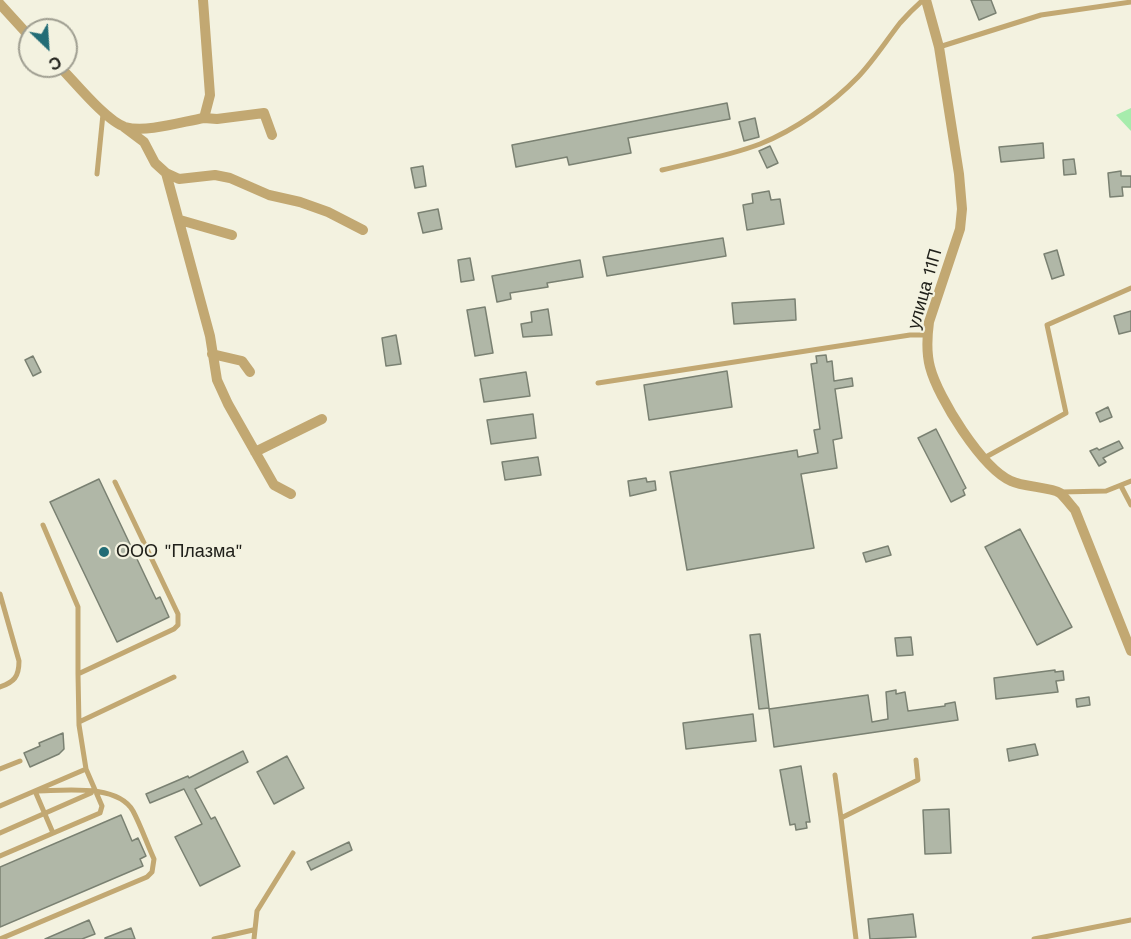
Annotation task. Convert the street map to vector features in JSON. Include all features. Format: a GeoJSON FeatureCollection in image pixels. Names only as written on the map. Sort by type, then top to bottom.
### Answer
{"type":"FeatureCollection","features":[{"type":"Feature","properties":{"kind":"street"},"geometry":{"type":"LineString","coordinates":[[203,0],[210,95],[204,118]]}},
{"type":"Feature","properties":{"kind":"street","name":"улица 11П"},"geometry":{"type":"LineString","coordinates":[[925,0],[939,47],[960,174],[963,209],[960,229],[929,322],[927,334],[930,366],[952,415],[984,458],[1003,477],[1059,492]]}},
{"type":"Feature","properties":{"kind":"street"},"geometry":{"type":"LineString","coordinates":[[0,4],[18,24]]}},
{"type":"Feature","properties":{"kind":"street"},"geometry":{"type":"LineString","coordinates":[[70,78],[103,112],[144,142],[155,163],[166,173],[179,179],[215,175],[230,178],[269,195],[300,202],[328,212],[363,230]]}},
{"type":"Feature","properties":{"kind":"street"},"geometry":{"type":"LineString","coordinates":[[124,127],[149,128],[204,118],[217,119],[264,113],[272,135]]}},
{"type":"Feature","properties":{"kind":"street"},"geometry":{"type":"LineString","coordinates":[[166,173],[210,336],[217,380],[228,405],[274,485],[291,494]]}},
{"type":"Feature","properties":{"kind":"street"},"geometry":{"type":"LineString","coordinates":[[180,219],[232,235]]}},
{"type":"Feature","properties":{"kind":"street"},"geometry":{"type":"LineString","coordinates":[[212,354],[242,361],[250,372]]}},
{"type":"Feature","properties":{"kind":"street"},"geometry":{"type":"LineString","coordinates":[[255,452],[322,419]]}},
{"type":"Feature","properties":{"kind":"street"},"geometry":{"type":"LineString","coordinates":[[1059,492],[1075,510],[1128,634],[1131,651]]}},
{"type":"Feature","properties":{"kind":"lane"},"geometry":{"type":"LineString","coordinates":[[662,170],[750,147],[770,139],[800,121],[857,78],[873,61],[902,20],[925,0]]}},
{"type":"Feature","properties":{"kind":"lane"},"geometry":{"type":"LineString","coordinates":[[939,47],[1041,15],[1098,3],[1131,2]]}},
{"type":"Feature","properties":{"kind":"lane"},"geometry":{"type":"LineString","coordinates":[[97,174],[103,112]]}},
{"type":"Feature","properties":{"kind":"lane"},"geometry":{"type":"LineString","coordinates":[[984,458],[1066,413],[1047,325],[1131,288]]}},
{"type":"Feature","properties":{"kind":"lane"},"geometry":{"type":"LineString","coordinates":[[598,383],[927,334]]}},
{"type":"Feature","properties":{"kind":"lane"},"geometry":{"type":"LineString","coordinates":[[78,674],[174,629],[179,620],[115,482]]}},
{"type":"Feature","properties":{"kind":"lane"},"geometry":{"type":"LineString","coordinates":[[1059,492],[1094,492],[1131,482]]}},
{"type":"Feature","properties":{"kind":"lane"},"geometry":{"type":"LineString","coordinates":[[1121,486],[1131,506]]}},
{"type":"Feature","properties":{"kind":"lane"},"geometry":{"type":"LineString","coordinates":[[0,856],[100,813],[102,806],[86,770],[79,722],[78,607],[43,525]]}},
{"type":"Feature","properties":{"kind":"lane"},"geometry":{"type":"LineString","coordinates":[[0,594],[19,661],[19,672],[15,679],[0,687]]}},
{"type":"Feature","properties":{"kind":"lane"},"geometry":{"type":"LineString","coordinates":[[79,722],[174,677]]}},
{"type":"Feature","properties":{"kind":"lane"},"geometry":{"type":"LineString","coordinates":[[0,769],[20,760]]}},
{"type":"Feature","properties":{"kind":"lane"},"geometry":{"type":"LineString","coordinates":[[841,818],[918,780],[915,760]]}},
{"type":"Feature","properties":{"kind":"lane"},"geometry":{"type":"LineString","coordinates":[[0,806],[86,770]]}},
{"type":"Feature","properties":{"kind":"lane"},"geometry":{"type":"LineString","coordinates":[[835,775],[856,939]]}},
{"type":"Feature","properties":{"kind":"lane"},"geometry":{"type":"LineString","coordinates":[[0,939],[147,877],[152,872],[154,860],[132,810],[119,798],[96,791],[35,791]]}},
{"type":"Feature","properties":{"kind":"lane"},"geometry":{"type":"LineString","coordinates":[[35,791],[53,833]]}},
{"type":"Feature","properties":{"kind":"lane"},"geometry":{"type":"LineString","coordinates":[[0,833],[96,791]]}},
{"type":"Feature","properties":{"kind":"lane"},"geometry":{"type":"LineString","coordinates":[[254,939],[253,930],[257,911],[293,853]]}},
{"type":"Feature","properties":{"kind":"lane"},"geometry":{"type":"LineString","coordinates":[[1034,939],[1131,921]]}},
{"type":"Feature","properties":{"kind":"lane"},"geometry":{"type":"LineString","coordinates":[[214,939],[253,930]]}},
{"type":"Feature","properties":{"kind":"shaded area"},"geometry":{"type":"Polygon","coordinates":[[[1131,108],[1131,131],[1116,115],[1131,108]]]}},
{"type":"Feature","properties":{"kind":"building"},"geometry":{"type":"Polygon","coordinates":[[[971,0],[991,0],[996,13],[979,20],[971,0]]]}},
{"type":"Feature","properties":{"kind":"building"},"geometry":{"type":"Polygon","coordinates":[[[727,103],[730,119],[628,138],[631,153],[569,165],[567,157],[516,167],[512,145],[727,103]]]}},
{"type":"Feature","properties":{"kind":"building"},"geometry":{"type":"Polygon","coordinates":[[[755,118],[759,137],[744,141],[739,122],[755,118]]]}},
{"type":"Feature","properties":{"kind":"building"},"geometry":{"type":"Polygon","coordinates":[[[1043,143],[1044,158],[1001,162],[999,147],[1043,143]]]}},
{"type":"Feature","properties":{"kind":"building"},"geometry":{"type":"Polygon","coordinates":[[[770,146],[778,163],[767,168],[759,151],[770,146]]]}},
{"type":"Feature","properties":{"kind":"building"},"geometry":{"type":"Polygon","coordinates":[[[1074,159],[1076,174],[1064,175],[1063,160],[1074,159]]]}},
{"type":"Feature","properties":{"kind":"building"},"geometry":{"type":"Polygon","coordinates":[[[423,166],[426,186],[415,188],[411,168],[423,166]]]}},
{"type":"Feature","properties":{"kind":"building"},"geometry":{"type":"Polygon","coordinates":[[[1121,171],[1121,176],[1131,176],[1131,187],[1122,187],[1123,196],[1110,197],[1108,173],[1121,171]]]}},
{"type":"Feature","properties":{"kind":"building"},"geometry":{"type":"Polygon","coordinates":[[[769,191],[771,200],[780,199],[784,224],[747,230],[743,205],[753,203],[752,194],[769,191]]]}},
{"type":"Feature","properties":{"kind":"building"},"geometry":{"type":"Polygon","coordinates":[[[438,209],[442,229],[423,233],[418,213],[438,209]]]}},
{"type":"Feature","properties":{"kind":"building"},"geometry":{"type":"Polygon","coordinates":[[[723,238],[726,256],[607,276],[603,257],[723,238]]]}},
{"type":"Feature","properties":{"kind":"building"},"geometry":{"type":"Polygon","coordinates":[[[1057,250],[1064,275],[1052,279],[1044,254],[1057,250]]]}},
{"type":"Feature","properties":{"kind":"building"},"geometry":{"type":"Polygon","coordinates":[[[470,258],[474,280],[461,282],[458,260],[470,258]]]}},
{"type":"Feature","properties":{"kind":"building"},"geometry":{"type":"Polygon","coordinates":[[[580,260],[583,277],[547,283],[548,287],[510,293],[511,299],[497,302],[492,276],[580,260]]]}},
{"type":"Feature","properties":{"kind":"building"},"geometry":{"type":"Polygon","coordinates":[[[795,299],[796,320],[734,324],[732,303],[795,299]]]}},
{"type":"Feature","properties":{"kind":"building"},"geometry":{"type":"Polygon","coordinates":[[[485,307],[493,353],[475,356],[467,310],[485,307]]]}},
{"type":"Feature","properties":{"kind":"building"},"geometry":{"type":"Polygon","coordinates":[[[548,309],[552,335],[523,337],[521,324],[532,322],[531,312],[548,309]]]}},
{"type":"Feature","properties":{"kind":"building"},"geometry":{"type":"Polygon","coordinates":[[[1131,311],[1131,331],[1119,334],[1114,316],[1131,311]]]}},
{"type":"Feature","properties":{"kind":"building"},"geometry":{"type":"Polygon","coordinates":[[[396,335],[401,364],[386,366],[382,338],[396,335]]]}},
{"type":"Feature","properties":{"kind":"building"},"geometry":{"type":"Polygon","coordinates":[[[826,355],[827,362],[832,361],[834,381],[852,378],[853,386],[835,389],[842,438],[833,440],[837,468],[801,474],[814,548],[687,570],[670,472],[797,450],[798,457],[818,453],[814,430],[820,429],[811,364],[817,363],[816,356],[826,355]]]}},
{"type":"Feature","properties":{"kind":"building"},"geometry":{"type":"Polygon","coordinates":[[[33,356],[41,372],[33,376],[25,360],[33,356]]]}},
{"type":"Feature","properties":{"kind":"building"},"geometry":{"type":"Polygon","coordinates":[[[727,371],[732,407],[649,420],[644,385],[727,371]]]}},
{"type":"Feature","properties":{"kind":"building"},"geometry":{"type":"Polygon","coordinates":[[[526,372],[530,396],[484,402],[480,379],[526,372]]]}},
{"type":"Feature","properties":{"kind":"building"},"geometry":{"type":"Polygon","coordinates":[[[1108,407],[1112,417],[1100,422],[1096,413],[1108,407]]]}},
{"type":"Feature","properties":{"kind":"building"},"geometry":{"type":"Polygon","coordinates":[[[533,414],[536,438],[491,444],[487,420],[533,414]]]}},
{"type":"Feature","properties":{"kind":"building"},"geometry":{"type":"Polygon","coordinates":[[[936,429],[966,488],[963,490],[965,495],[951,502],[918,438],[936,429]]]}},
{"type":"Feature","properties":{"kind":"building"},"geometry":{"type":"Polygon","coordinates":[[[1119,441],[1123,448],[1103,458],[1106,462],[1099,466],[1090,451],[1097,448],[1099,450],[1119,441]]]}},
{"type":"Feature","properties":{"kind":"building"},"geometry":{"type":"Polygon","coordinates":[[[538,457],[541,475],[505,480],[502,462],[538,457]]]}},
{"type":"Feature","properties":{"kind":"building"},"geometry":{"type":"Polygon","coordinates":[[[646,478],[647,482],[655,481],[656,490],[630,496],[628,481],[646,478]]]}},
{"type":"Feature","properties":{"kind":"building","name":"ООО \"Плазма\""},"geometry":{"type":"Polygon","coordinates":[[[99,479],[156,599],[160,597],[169,617],[117,642],[50,502],[99,479]]]}},
{"type":"Feature","properties":{"kind":"building"},"geometry":{"type":"Polygon","coordinates":[[[1020,529],[1072,627],[1037,645],[985,547],[1020,529]]]}},
{"type":"Feature","properties":{"kind":"building"},"geometry":{"type":"Polygon","coordinates":[[[888,546],[891,555],[866,562],[863,553],[888,546]]]}},
{"type":"Feature","properties":{"kind":"building"},"geometry":{"type":"Polygon","coordinates":[[[760,634],[769,708],[759,709],[750,635],[760,634]]]}},
{"type":"Feature","properties":{"kind":"building"},"geometry":{"type":"Polygon","coordinates":[[[911,637],[913,655],[897,656],[895,638],[911,637]]]}},
{"type":"Feature","properties":{"kind":"building"},"geometry":{"type":"Polygon","coordinates":[[[1055,670],[1055,672],[1063,671],[1064,680],[1056,681],[1058,692],[996,699],[994,678],[1055,670]]]}},
{"type":"Feature","properties":{"kind":"building"},"geometry":{"type":"Polygon","coordinates":[[[896,690],[896,694],[905,692],[908,711],[945,706],[945,704],[955,702],[958,720],[774,747],[769,709],[868,695],[872,722],[888,719],[886,692],[896,690]]]}},
{"type":"Feature","properties":{"kind":"building"},"geometry":{"type":"Polygon","coordinates":[[[1089,697],[1090,705],[1077,707],[1076,699],[1089,697]]]}},
{"type":"Feature","properties":{"kind":"building"},"geometry":{"type":"Polygon","coordinates":[[[753,714],[756,741],[686,749],[683,723],[753,714]]]}},
{"type":"Feature","properties":{"kind":"building"},"geometry":{"type":"Polygon","coordinates":[[[63,733],[64,749],[59,754],[30,767],[24,753],[40,746],[39,743],[63,733]]]}},
{"type":"Feature","properties":{"kind":"building"},"geometry":{"type":"Polygon","coordinates":[[[1035,744],[1038,755],[1009,761],[1007,749],[1035,744]]]}},
{"type":"Feature","properties":{"kind":"building"},"geometry":{"type":"Polygon","coordinates":[[[243,751],[248,762],[195,789],[211,819],[215,817],[240,866],[200,886],[175,837],[202,824],[184,789],[150,803],[146,794],[188,776],[189,778],[243,751]]]}},
{"type":"Feature","properties":{"kind":"building"},"geometry":{"type":"Polygon","coordinates":[[[287,756],[304,788],[274,804],[257,772],[287,756]]]}},
{"type":"Feature","properties":{"kind":"building"},"geometry":{"type":"Polygon","coordinates":[[[801,766],[810,822],[806,822],[807,828],[796,830],[795,824],[790,825],[780,770],[801,766]]]}},
{"type":"Feature","properties":{"kind":"building"},"geometry":{"type":"Polygon","coordinates":[[[949,809],[951,853],[925,854],[923,810],[949,809]]]}},
{"type":"Feature","properties":{"kind":"building"},"geometry":{"type":"Polygon","coordinates":[[[121,815],[132,841],[138,838],[146,856],[140,859],[143,866],[0,927],[0,867],[121,815]]]}},
{"type":"Feature","properties":{"kind":"building"},"geometry":{"type":"Polygon","coordinates":[[[349,842],[352,850],[311,870],[307,862],[349,842]]]}},
{"type":"Feature","properties":{"kind":"building"},"geometry":{"type":"Polygon","coordinates":[[[913,914],[916,937],[870,939],[868,919],[913,914]]]}},
{"type":"Feature","properties":{"kind":"building"},"geometry":{"type":"Polygon","coordinates":[[[89,920],[95,934],[82,939],[45,939],[89,920]]]}},
{"type":"Feature","properties":{"kind":"building"},"geometry":{"type":"Polygon","coordinates":[[[131,928],[135,939],[105,939],[105,938],[131,928]]]}},
{"type":"Feature","properties":{"kind":"place","name":"ООО \"Плазма\""},"geometry":{"type":"Point","coordinates":[104,552]}}]}
